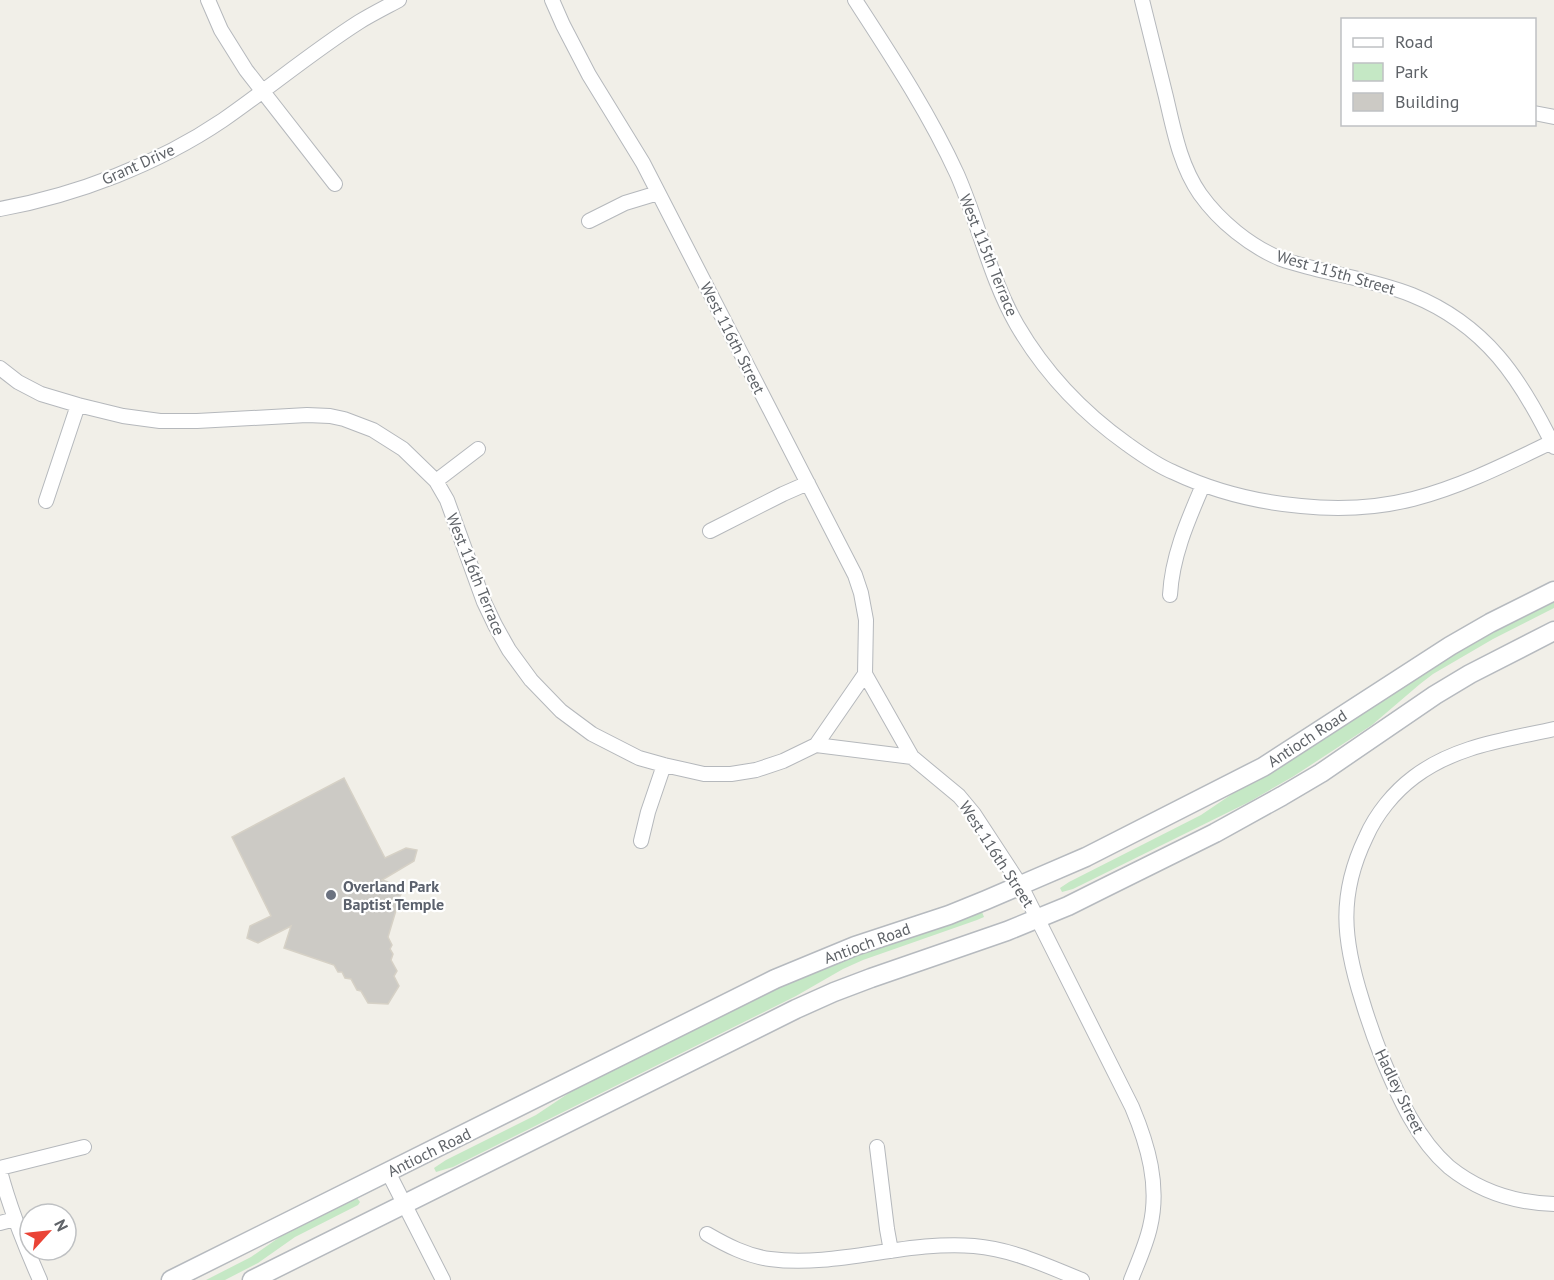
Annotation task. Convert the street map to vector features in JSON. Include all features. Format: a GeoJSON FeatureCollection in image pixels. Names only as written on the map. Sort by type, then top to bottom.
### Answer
{"type":"FeatureCollection","features":[{"type":"Feature","properties":{"kind":"main road","name":"Antioch Road"},"geometry":{"type":"LineString","coordinates":[[171,1280],[775,979],[855,945],[949,915],[1086,857],[1263,767],[1450,645],[1554,591]]}},
{"type":"Feature","properties":{"kind":"main road"},"geometry":{"type":"LineString","coordinates":[[252,1280],[796,1009],[871,978],[965,947],[1038,919],[1102,890],[1250,814],[1321,773],[1435,695],[1470,674],[1554,631]]}},
{"type":"Feature","properties":{"kind":"street"},"geometry":{"type":"LineString","coordinates":[[208,0],[221,30],[246,70],[335,184]]}},
{"type":"Feature","properties":{"kind":"street","name":"Grant Drive"},"geometry":{"type":"LineString","coordinates":[[0,209],[90,186],[137,167],[191,139],[263,92],[309,56],[360,21],[399,0]]}},
{"type":"Feature","properties":{"kind":"street","name":"West 116th Street"},"geometry":{"type":"LineString","coordinates":[[552,0],[589,75],[643,163],[855,575],[866,620],[865,674],[912,757],[959,796],[974,814],[1021,886],[1132,1107],[1144,1136],[1151,1164],[1153,1209],[1146,1243],[1131,1280]]}},
{"type":"Feature","properties":{"kind":"street","name":"West 115th Terrace"},"geometry":{"type":"LineString","coordinates":[[855,0],[937,131],[958,177],[997,284],[1016,324],[1040,360],[1072,398],[1108,431],[1139,453],[1171,472],[1231,494],[1276,504],[1320,508],[1365,507],[1411,500],[1456,487],[1553,443]]}},
{"type":"Feature","properties":{"kind":"street","name":"West 115th Street"},"geometry":{"type":"LineString","coordinates":[[1142,0],[1180,155],[1192,182],[1210,206],[1231,227],[1255,245],[1281,259],[1392,288],[1414,296],[1463,324],[1484,341],[1510,370],[1531,402],[1553,443]]}},
{"type":"Feature","properties":{"kind":"street"},"geometry":{"type":"LineString","coordinates":[[1536,113],[1554,117]]}},
{"type":"Feature","properties":{"kind":"street"},"geometry":{"type":"LineString","coordinates":[[589,222],[625,203],[658,193]]}},
{"type":"Feature","properties":{"kind":"street","name":"West 116th Terrace"},"geometry":{"type":"LineString","coordinates":[[0,368],[18,382],[41,394],[123,416],[160,421],[330,416],[373,430],[403,449],[436,481],[447,500],[484,602],[509,650],[531,680],[561,711],[592,734],[639,758],[704,774],[731,774],[756,770],[816,746]]}},
{"type":"Feature","properties":{"kind":"street"},"geometry":{"type":"LineString","coordinates":[[46,501],[78,405]]}},
{"type":"Feature","properties":{"kind":"street"},"geometry":{"type":"LineString","coordinates":[[436,481],[478,449]]}},
{"type":"Feature","properties":{"kind":"street"},"geometry":{"type":"LineString","coordinates":[[710,531],[808,483]]}},
{"type":"Feature","properties":{"kind":"street"},"geometry":{"type":"LineString","coordinates":[[1170,595],[1176,556],[1203,485]]}},
{"type":"Feature","properties":{"kind":"street"},"geometry":{"type":"LineString","coordinates":[[865,674],[816,746],[912,757]]}},
{"type":"Feature","properties":{"kind":"street","name":"Hadley Street"},"geometry":{"type":"LineString","coordinates":[[1554,729],[1480,745],[1453,754],[1413,778],[1379,813],[1370,827],[1356,856],[1346,907],[1347,942],[1353,969],[1374,1036],[1391,1080],[1411,1120],[1431,1148],[1449,1166],[1479,1186],[1501,1196],[1528,1203],[1554,1204]]}},
{"type":"Feature","properties":{"kind":"street"},"geometry":{"type":"LineString","coordinates":[[641,841],[664,765]]}},
{"type":"Feature","properties":{"kind":"street"},"geometry":{"type":"LineString","coordinates":[[40,1280],[15,1219],[0,1169],[84,1147]]}},
{"type":"Feature","properties":{"kind":"street"},"geometry":{"type":"LineString","coordinates":[[877,1147],[886,1229],[891,1251]]}},
{"type":"Feature","properties":{"kind":"street"},"geometry":{"type":"LineString","coordinates":[[388,1172],[443,1280]]}},
{"type":"Feature","properties":{"kind":"street"},"geometry":{"type":"LineString","coordinates":[[0,1223],[15,1219]]}},
{"type":"Feature","properties":{"kind":"street"},"geometry":{"type":"LineString","coordinates":[[707,1234],[749,1254],[769,1259],[795,1261],[940,1245],[975,1246],[1009,1252],[1082,1280]]}},
{"type":"Feature","properties":{"kind":"green space"},"geometry":{"type":"Polygon","coordinates":[[[1554,599],[1554,608],[1493,639],[1433,674],[1372,725],[1294,776],[1249,802],[1073,889],[1062,892],[1060,888],[1069,882],[1201,815],[1463,647],[1554,599]]]}},
{"type":"Feature","properties":{"kind":"green space"},"geometry":{"type":"Polygon","coordinates":[[[982,912],[984,917],[977,920],[843,969],[796,996],[453,1167],[436,1172],[434,1168],[536,1115],[578,1087],[824,966],[973,913],[982,912]]]}},
{"type":"Feature","properties":{"kind":"green space"},"geometry":{"type":"Polygon","coordinates":[[[357,1198],[360,1202],[358,1205],[295,1237],[258,1263],[225,1280],[206,1280],[251,1257],[304,1223],[357,1198]]]}},
{"type":"Feature","properties":{"kind":"building","name":"Overland Park Baptist Temple"},"geometry":{"type":"Polygon","coordinates":[[[344,778],[385,858],[406,848],[417,850],[414,861],[382,880],[403,887],[388,937],[392,945],[391,960],[397,971],[394,976],[399,986],[388,1004],[368,1003],[351,979],[345,978],[334,965],[284,948],[291,926],[258,943],[247,938],[250,926],[271,916],[232,837],[344,778]]]}},
{"type":"Feature","properties":{"kind":"place","name":"Overland Park Baptist Temple"},"geometry":{"type":"Point","coordinates":[331,895]}}]}
